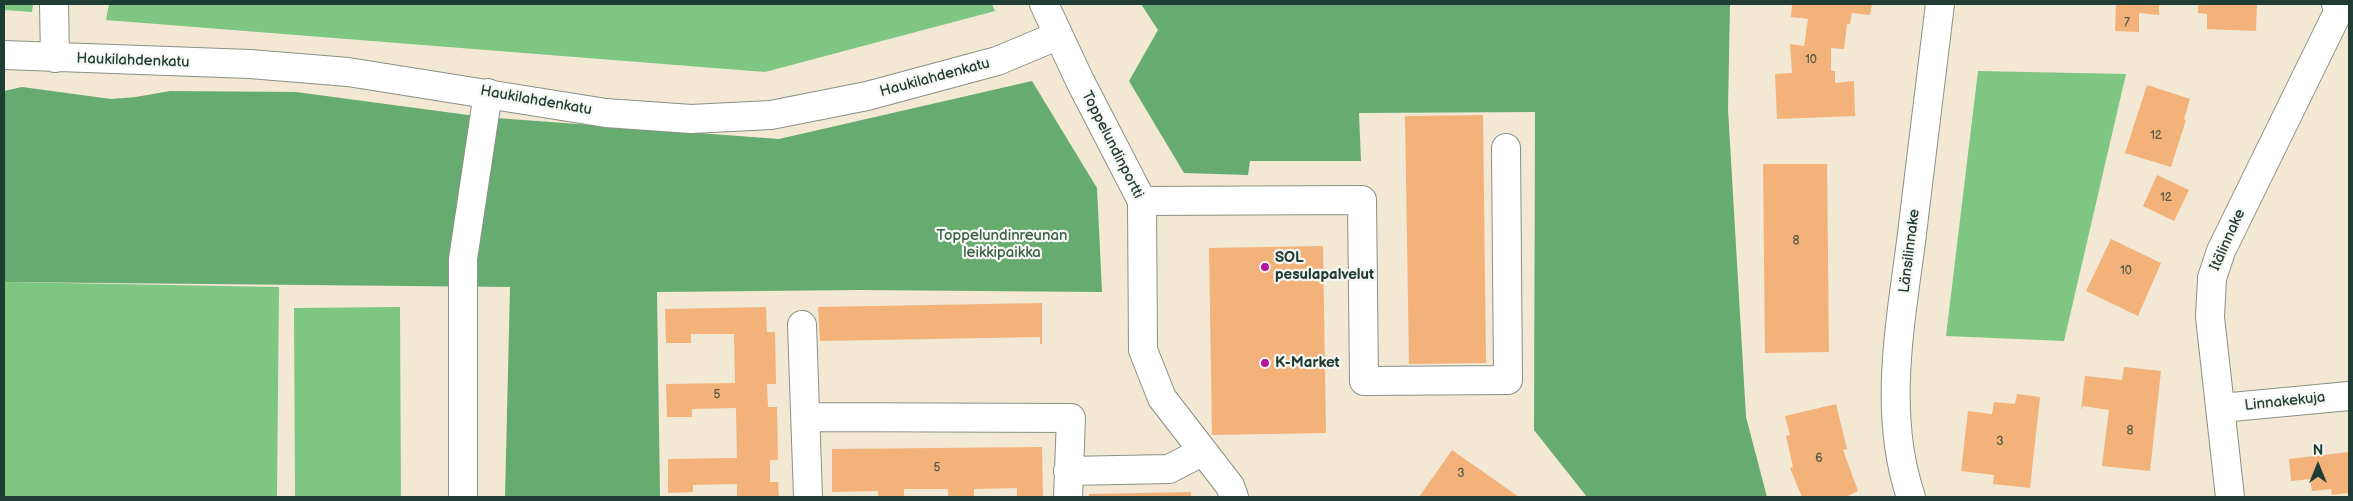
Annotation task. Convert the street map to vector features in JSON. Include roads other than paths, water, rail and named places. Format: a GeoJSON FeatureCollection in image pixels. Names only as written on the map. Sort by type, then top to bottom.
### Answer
{"type":"FeatureCollection","features":[{"type":"Feature","properties":{"kind":"street"},"geometry":{"type":"LineString","coordinates":[[54,4],[54,58]]}},
{"type":"Feature","properties":{"kind":"street","name":"Toppelundinportti"},"geometry":{"type":"LineString","coordinates":[[1044,4],[1057,36],[1142,201],[1143,350],[1162,398],[1202,452]]}},
{"type":"Feature","properties":{"kind":"street","name":"Länsilinnake"},"geometry":{"type":"LineString","coordinates":[[1911,497],[1903,473],[1895,414],[1898,358],[1940,4]]}},
{"type":"Feature","properties":{"kind":"street","name":"Itälinnake"},"geometry":{"type":"LineString","coordinates":[[2230,497],[2210,317],[2212,278],[2221,251],[2341,9]]}},
{"type":"Feature","properties":{"kind":"street","name":"Haukilahdenkatu"},"geometry":{"type":"LineString","coordinates":[[4,55],[250,64],[348,72],[606,113],[691,119],[771,115],[867,96],[997,61],[1057,36]]}},
{"type":"Feature","properties":{"kind":"street"},"geometry":{"type":"LineString","coordinates":[[463,497],[463,259],[488,93]]}},
{"type":"Feature","properties":{"kind":"street"},"geometry":{"type":"LineString","coordinates":[[1142,201],[1362,200],[1364,381],[1508,380],[1506,148]]}},
{"type":"Feature","properties":{"kind":"street"},"geometry":{"type":"LineString","coordinates":[[802,325],[808,497]]}},
{"type":"Feature","properties":{"kind":"street","name":"Linnakekuja"},"geometry":{"type":"LineString","coordinates":[[2221,408],[2349,396]]}},
{"type":"Feature","properties":{"kind":"street"},"geometry":{"type":"LineString","coordinates":[[806,417],[1071,418],[1068,497]]}},
{"type":"Feature","properties":{"kind":"street"},"geometry":{"type":"LineString","coordinates":[[1068,470],[1170,469],[1202,452],[1230,486],[1234,497]]}},
{"type":"Feature","properties":{"kind":"place","name":"SOL pesulapalvelut"},"geometry":{"type":"Point","coordinates":[1265,267]}},
{"type":"Feature","properties":{"kind":"place","name":"K-Market"},"geometry":{"type":"Point","coordinates":[1265,363]}},
{"type":"Feature","properties":{"kind":"park label","name":"Toppelundinreunan leikkipaikka"},"geometry":{"type":"Point","coordinates":[1002,244]}}]}
